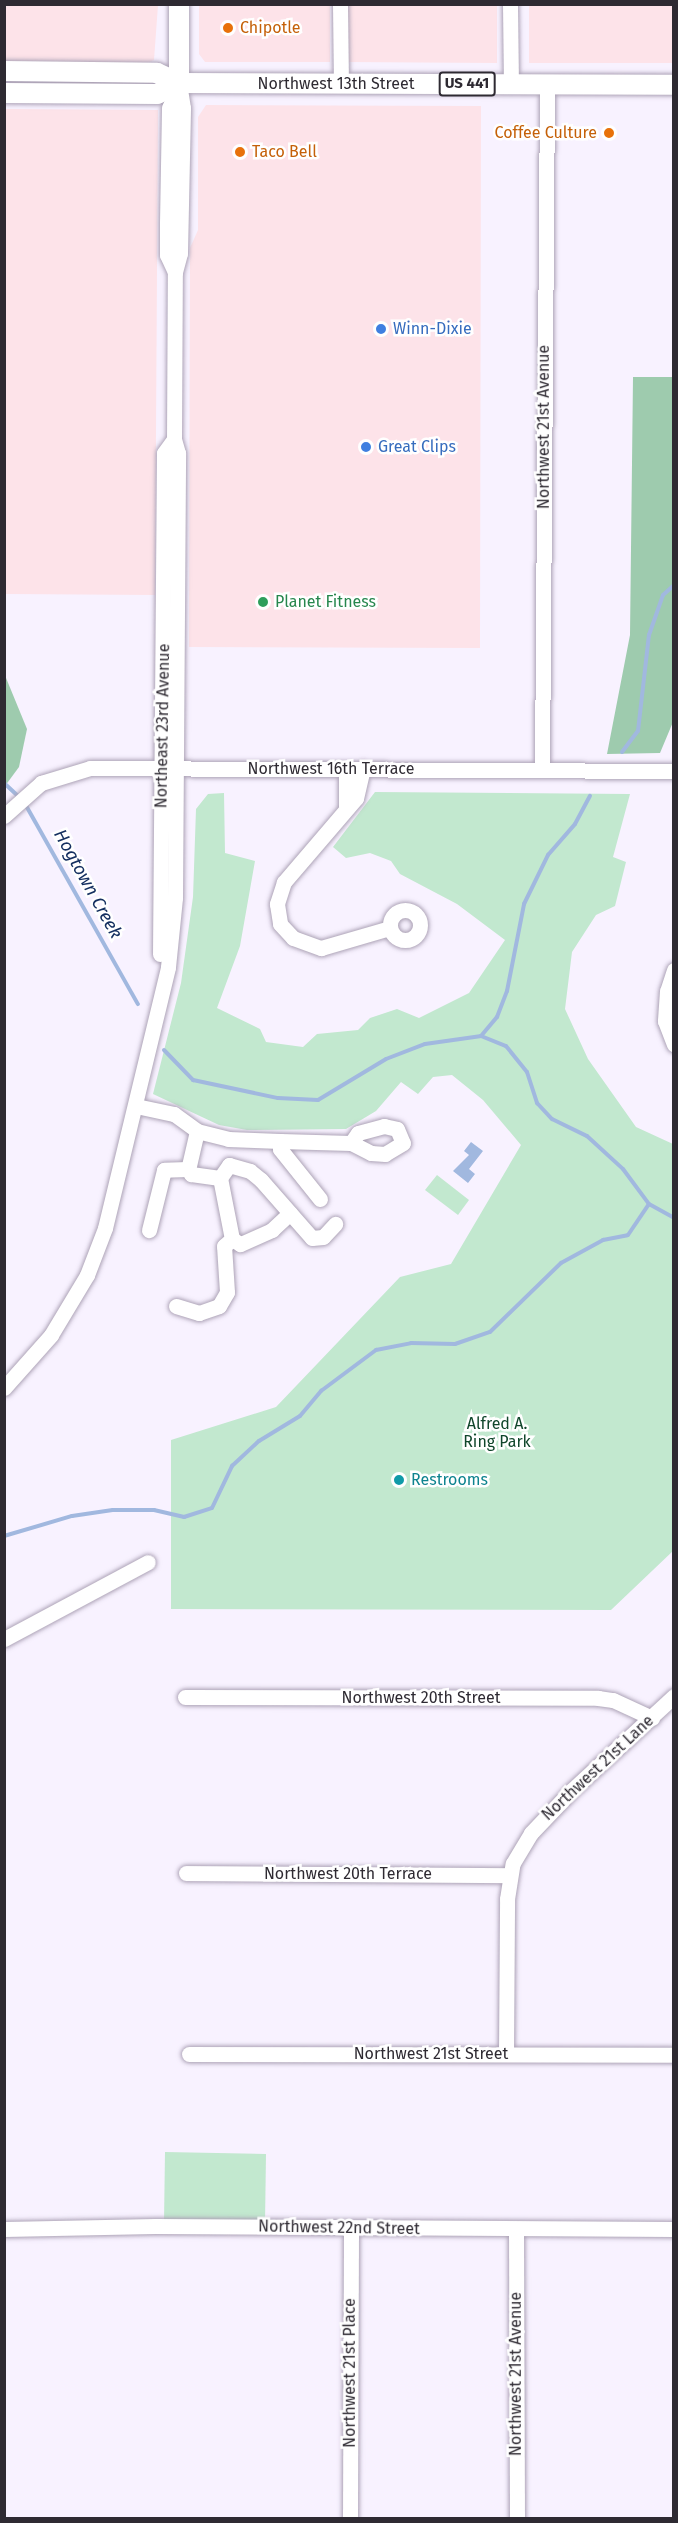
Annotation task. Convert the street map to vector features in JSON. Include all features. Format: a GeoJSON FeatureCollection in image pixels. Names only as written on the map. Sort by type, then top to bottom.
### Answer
{"type":"FeatureCollection","features":[{"type":"Feature","properties":{"kind":"main road"},"geometry":{"type":"LineString","coordinates":[[178,83],[179,4]]}},
{"type":"Feature","properties":{"kind":"main road","name":"Northwest 13th Street"},"geometry":{"type":"LineString","coordinates":[[4,71],[157,73],[178,83],[674,85]]}},
{"type":"Feature","properties":{"kind":"main road","name":"Northwest 13th Street"},"geometry":{"type":"LineString","coordinates":[[4,93],[157,94],[178,83]]}},
{"type":"Feature","properties":{"kind":"street"},"geometry":{"type":"LineString","coordinates":[[340,4],[341,84]]}},
{"type":"Feature","properties":{"kind":"street"},"geometry":{"type":"LineString","coordinates":[[510,4],[511,84]]}},
{"type":"Feature","properties":{"kind":"street","name":"Northeast 23rd Avenue"},"geometry":{"type":"LineString","coordinates":[[4,1388],[35,1355],[87,1275],[105,1228],[136,1106],[155,1016],[163,993],[173,930],[169,769],[178,453],[174,439],[175,272],[167,255],[167,223],[170,108],[178,83]]}},
{"type":"Feature","properties":{"kind":"street"},"geometry":{"type":"LineString","coordinates":[[175,272],[180,253],[183,119],[178,83]]}},
{"type":"Feature","properties":{"kind":"street","name":"Northwest 21st Avenue"},"geometry":{"type":"LineString","coordinates":[[543,769],[547,84]]}},
{"type":"Feature","properties":{"kind":"street","name":"Northwest 16th Terrace"},"geometry":{"type":"LineString","coordinates":[[4,816],[41,783],[90,768],[674,771]]}},
{"type":"Feature","properties":{"kind":"street"},"geometry":{"type":"LineString","coordinates":[[363,768],[359,793],[345,806],[284,882],[277,904],[280,924],[293,938],[321,948],[390,928]]}},
{"type":"Feature","properties":{"kind":"street"},"geometry":{"type":"LineString","coordinates":[[345,806],[346,769]]}},
{"type":"Feature","properties":{"kind":"street"},"geometry":{"type":"LineString","coordinates":[[674,970],[665,1021],[674,1044]]}},
{"type":"Feature","properties":{"kind":"street"},"geometry":{"type":"LineString","coordinates":[[136,1106],[174,1114],[197,1131],[247,1142],[351,1143]]}},
{"type":"Feature","properties":{"kind":"street"},"geometry":{"type":"LineString","coordinates":[[197,1131],[188,1169],[191,1174],[220,1178]]}},
{"type":"Feature","properties":{"kind":"street"},"geometry":{"type":"LineString","coordinates":[[280,1141],[280,1149],[320,1199]]}},
{"type":"Feature","properties":{"kind":"street"},"geometry":{"type":"LineString","coordinates":[[242,1166],[247,1142]]}},
{"type":"Feature","properties":{"kind":"street"},"geometry":{"type":"LineString","coordinates":[[290,1213],[257,1239],[240,1244],[232,1239],[220,1178],[229,1165],[242,1166],[261,1180],[312,1238],[323,1237],[334,1224]]}},
{"type":"Feature","properties":{"kind":"street"},"geometry":{"type":"LineString","coordinates":[[149,1230],[164,1170],[188,1169]]}},
{"type":"Feature","properties":{"kind":"street"},"geometry":{"type":"LineString","coordinates":[[176,1306],[200,1312],[219,1306],[227,1292],[224,1246],[232,1239]]}},
{"type":"Feature","properties":{"kind":"street"},"geometry":{"type":"LineString","coordinates":[[4,1639],[148,1562]]}},
{"type":"Feature","properties":{"kind":"street","name":"Northwest 21st Lane"},"geometry":{"type":"LineString","coordinates":[[506,2054],[510,1875],[531,1833],[674,1696]]}},
{"type":"Feature","properties":{"kind":"street","name":"Northwest 20th Street"},"geometry":{"type":"LineString","coordinates":[[185,1697],[597,1698],[612,1700],[652,1718]]}},
{"type":"Feature","properties":{"kind":"street","name":"Northwest 20th Terrace"},"geometry":{"type":"LineString","coordinates":[[186,1873],[510,1875]]}},
{"type":"Feature","properties":{"kind":"street","name":"Northwest 21st Street"},"geometry":{"type":"LineString","coordinates":[[189,2054],[674,2055]]}},
{"type":"Feature","properties":{"kind":"street","name":"Northwest 22nd Street"},"geometry":{"type":"LineString","coordinates":[[4,2229],[152,2226],[516,2230],[674,2229]]}},
{"type":"Feature","properties":{"kind":"street","name":"Northwest 21st Place"},"geometry":{"type":"LineString","coordinates":[[350,2518],[351,2228]]}},
{"type":"Feature","properties":{"kind":"street","name":"Northwest 21st Avenue"},"geometry":{"type":"LineString","coordinates":[[516,2230],[517,2518]]}},
{"type":"Feature","properties":{"kind":"shaded area"},"geometry":{"type":"Polygon","coordinates":[[[5,5],[158,5],[154,60],[145,64],[5,61],[5,5]]]}},
{"type":"Feature","properties":{"kind":"shaded area"},"geometry":{"type":"Polygon","coordinates":[[[199,5],[330,5],[330,62],[205,62],[199,54],[199,5]]]}},
{"type":"Feature","properties":{"kind":"shaded area"},"geometry":{"type":"Polygon","coordinates":[[[346,5],[497,5],[497,63],[345,62],[346,5]]]}},
{"type":"Feature","properties":{"kind":"shaded area"},"geometry":{"type":"Polygon","coordinates":[[[529,5],[673,5],[673,63],[529,63],[529,5]]]}},
{"type":"Feature","properties":{"kind":"shaded area"},"geometry":{"type":"Polygon","coordinates":[[[206,105],[481,106],[480,648],[189,647],[190,248],[198,230],[198,117],[206,105]]]}},
{"type":"Feature","properties":{"kind":"shaded area"},"geometry":{"type":"Polygon","coordinates":[[[5,109],[158,110],[155,595],[5,594],[5,109]]]}},
{"type":"Feature","properties":{"kind":"green space"},"geometry":{"type":"Polygon","coordinates":[[[633,377],[673,377],[673,722],[660,753],[607,754],[630,635],[633,377]]]}},
{"type":"Feature","properties":{"kind":"green space"},"geometry":{"type":"Polygon","coordinates":[[[4,673],[27,729],[19,767],[5,786],[4,673]]]}},
{"type":"Feature","properties":{"kind":"green space","name":"Alfred A. Ring Park"},"geometry":{"type":"Polygon","coordinates":[[[375,792],[630,794],[613,857],[626,862],[615,906],[596,915],[572,952],[565,1009],[588,1059],[636,1127],[673,1144],[674,1550],[611,1610],[171,1609],[171,1440],[276,1407],[400,1277],[451,1264],[521,1145],[483,1100],[452,1075],[433,1077],[418,1094],[401,1082],[376,1111],[346,1129],[247,1130],[219,1125],[153,1094],[181,983],[193,897],[196,809],[208,794],[224,793],[225,853],[255,861],[240,946],[217,1008],[260,1029],[266,1042],[303,1047],[317,1034],[358,1030],[370,1018],[397,1009],[419,1018],[469,993],[505,940],[457,904],[400,874],[391,861],[370,853],[346,858],[333,847],[375,792]]]}},
{"type":"Feature","properties":{"kind":"green space"},"geometry":{"type":"Polygon","coordinates":[[[437,1175],[469,1200],[458,1215],[425,1190],[437,1175]]]}},
{"type":"Feature","properties":{"kind":"green space"},"geometry":{"type":"Polygon","coordinates":[[[165,2152],[266,2154],[265,2223],[164,2222],[165,2152]]]}},
{"type":"Feature","properties":{"kind":"water"},"geometry":{"type":"Polygon","coordinates":[[[471,1142],[483,1151],[469,1169],[475,1174],[468,1183],[453,1171],[469,1155],[464,1151],[471,1142]]]}},
{"type":"Feature","properties":{"kind":"waterway"},"geometry":{"type":"LineString","coordinates":[[622,752],[638,731],[649,635],[663,595],[674,585]]}},
{"type":"Feature","properties":{"kind":"waterway","name":"Hogtown Creek"},"geometry":{"type":"LineString","coordinates":[[4,783],[19,797]]}},
{"type":"Feature","properties":{"kind":"waterway"},"geometry":{"type":"LineString","coordinates":[[481,1036],[497,1017],[507,991],[524,904],[548,855],[575,824],[590,796]]}},
{"type":"Feature","properties":{"kind":"waterway","name":"Hogtown Creek"},"geometry":{"type":"LineString","coordinates":[[24,802],[138,1004]]}},
{"type":"Feature","properties":{"kind":"waterway"},"geometry":{"type":"LineString","coordinates":[[481,1036],[506,1046],[527,1072],[537,1103],[552,1119],[587,1136],[623,1169],[649,1204],[674,1218]]}},
{"type":"Feature","properties":{"kind":"waterway","name":"Hogtown Creek"},"geometry":{"type":"LineString","coordinates":[[164,1050],[193,1080],[278,1098],[318,1100],[386,1059],[425,1044],[481,1036]]}},
{"type":"Feature","properties":{"kind":"waterway"},"geometry":{"type":"LineString","coordinates":[[4,1536],[72,1516],[113,1510],[154,1510],[184,1517],[212,1508],[232,1466],[259,1441],[300,1416],[321,1391],[376,1350],[411,1343],[455,1344],[490,1332],[561,1263],[603,1240],[628,1235],[649,1204]]}},
{"type":"Feature","properties":{"kind":"place","name":"Chipotle"},"geometry":{"type":"Point","coordinates":[228,28]}},
{"type":"Feature","properties":{"kind":"place","name":"Coffee Culture"},"geometry":{"type":"Point","coordinates":[609,133]}},
{"type":"Feature","properties":{"kind":"place","name":"Taco Bell"},"geometry":{"type":"Point","coordinates":[240,152]}},
{"type":"Feature","properties":{"kind":"place","name":"Winn-Dixie"},"geometry":{"type":"Point","coordinates":[381,329]}},
{"type":"Feature","properties":{"kind":"place","name":"Great Clips"},"geometry":{"type":"Point","coordinates":[366,447]}},
{"type":"Feature","properties":{"kind":"place","name":"Planet Fitness"},"geometry":{"type":"Point","coordinates":[263,602]}},
{"type":"Feature","properties":{"kind":"place","name":"Restrooms"},"geometry":{"type":"Point","coordinates":[399,1480]}}]}
